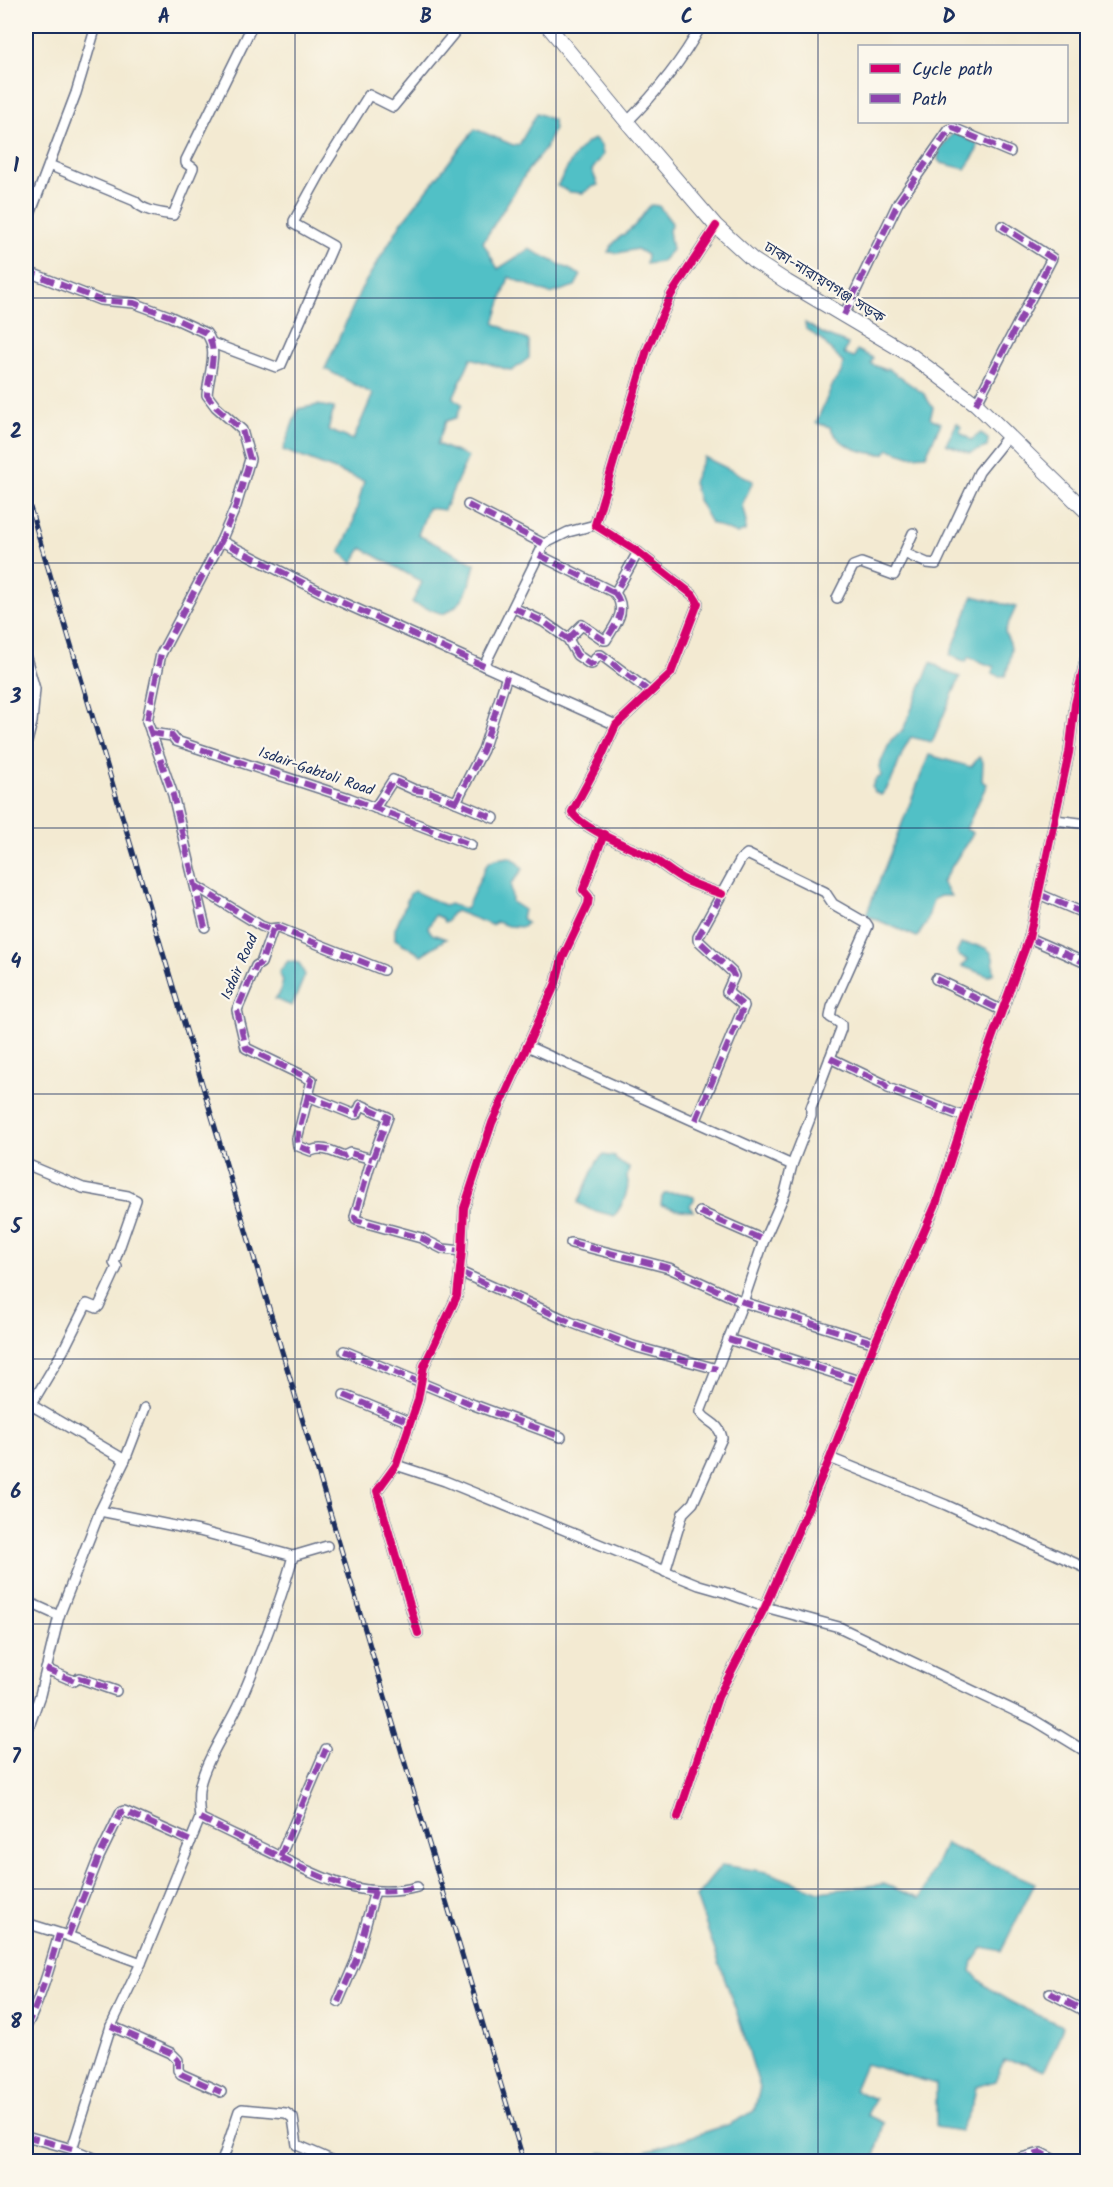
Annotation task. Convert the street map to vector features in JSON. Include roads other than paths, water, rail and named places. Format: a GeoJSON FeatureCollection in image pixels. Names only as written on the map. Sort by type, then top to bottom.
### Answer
{"type":"FeatureCollection","features":[{"type":"Feature","properties":{"kind":"highway","name":"ঢাকা-নারায়ণগঞ্জ সড়ক"},"geometry":{"type":"LineString","coordinates":[[548,26],[716,226],[753,260],[912,356],[976,404],[1088,513]]}},
{"type":"Feature","properties":{"kind":"street"},"geometry":{"type":"LineString","coordinates":[[26,225],[76,93],[96,26]]}},
{"type":"Feature","properties":{"kind":"street"},"geometry":{"type":"LineString","coordinates":[[49,165],[135,201],[148,210],[173,214],[194,168],[186,163],[186,160],[252,26]]}},
{"type":"Feature","properties":{"kind":"street"},"geometry":{"type":"LineString","coordinates":[[212,343],[276,367],[281,365],[333,246],[294,224],[294,221],[325,165],[369,95],[393,107],[460,26]]}},
{"type":"Feature","properties":{"kind":"street"},"geometry":{"type":"LineString","coordinates":[[627,122],[661,87],[700,26]]}},
{"type":"Feature","properties":{"kind":"street"},"geometry":{"type":"LineString","coordinates":[[844,315],[898,203],[948,130],[953,128],[1010,152]]}},
{"type":"Feature","properties":{"kind":"street"},"geometry":{"type":"LineString","coordinates":[[595,525],[647,350],[671,295],[716,226]]}},
{"type":"Feature","properties":{"kind":"street"},"geometry":{"type":"LineString","coordinates":[[976,404],[1052,258],[1002,226]]}},
{"type":"Feature","properties":{"kind":"street"},"geometry":{"type":"LineString","coordinates":[[26,271],[100,300],[130,302],[206,333],[212,343],[212,367],[207,395],[216,407],[242,430],[250,459],[236,506],[221,541],[161,654],[147,721],[173,795],[205,927]]}},
{"type":"Feature","properties":{"kind":"street"},"geometry":{"type":"LineString","coordinates":[[904,553],[933,565],[936,564],[979,472],[1008,436]]}},
{"type":"Feature","properties":{"kind":"street"},"geometry":{"type":"LineString","coordinates":[[468,505],[544,544]]}},
{"type":"Feature","properties":{"kind":"street"},"geometry":{"type":"LineString","coordinates":[[484,666],[544,544],[568,532],[595,525],[638,552],[693,595],[698,603],[671,673],[616,725],[572,812],[576,818],[630,849],[653,859],[688,882],[722,894]]}},
{"type":"Feature","properties":{"kind":"street"},"geometry":{"type":"LineString","coordinates":[[837,598],[853,566],[857,563],[894,574],[913,533]]}},
{"type":"Feature","properties":{"kind":"street"},"geometry":{"type":"LineString","coordinates":[[221,541],[341,602],[616,725]]}},
{"type":"Feature","properties":{"kind":"street"},"geometry":{"type":"LineString","coordinates":[[615,593],[638,552]]}},
{"type":"Feature","properties":{"kind":"street"},"geometry":{"type":"LineString","coordinates":[[539,555],[615,593],[622,605],[621,612],[606,640],[582,625],[568,639]]}},
{"type":"Feature","properties":{"kind":"street"},"geometry":{"type":"LineString","coordinates":[[514,608],[544,622],[568,639],[577,655],[590,664],[601,655],[650,692]]}},
{"type":"Feature","properties":{"kind":"street"},"geometry":{"type":"LineString","coordinates":[[678,1816],[718,1697],[765,1607],[830,1458],[875,1343],[936,1204],[1029,938],[1069,753],[1076,704],[1088,649]]}},
{"type":"Feature","properties":{"kind":"street"},"geometry":{"type":"LineString","coordinates":[[26,658],[35,689],[32,722],[26,747]]}},
{"type":"Feature","properties":{"kind":"street"},"geometry":{"type":"LineString","coordinates":[[456,802],[483,750],[507,676]]}},
{"type":"Feature","properties":{"kind":"street","name":"Isdair-Gabtoli Road"},"geometry":{"type":"LineString","coordinates":[[151,733],[172,736],[176,741],[375,808],[471,845]]}},
{"type":"Feature","properties":{"kind":"street"},"geometry":{"type":"LineString","coordinates":[[375,808],[393,780],[494,818]]}},
{"type":"Feature","properties":{"kind":"street"},"geometry":{"type":"LineString","coordinates":[[1055,820],[1088,824]]}},
{"type":"Feature","properties":{"kind":"street"},"geometry":{"type":"LineString","coordinates":[[418,1633],[376,1492],[396,1465],[418,1400],[424,1366],[457,1296],[464,1208],[492,1123],[556,983],[562,959],[588,904],[589,897],[583,890],[604,834]]}},
{"type":"Feature","properties":{"kind":"street"},"geometry":{"type":"LineString","coordinates":[[664,1572],[683,1513],[693,1503],[722,1438],[717,1425],[704,1418],[700,1412],[743,1302],[764,1240],[785,1193],[792,1165],[841,1029],[841,1024],[830,1017],[832,1007],[868,926],[833,904],[825,892],[747,855],[741,859],[698,940],[732,972],[734,976],[727,992],[744,1006],[696,1120]]}},
{"type":"Feature","properties":{"kind":"street"},"geometry":{"type":"LineString","coordinates":[[26,873],[26,881]]}},
{"type":"Feature","properties":{"kind":"street"},"geometry":{"type":"LineString","coordinates":[[196,886],[261,926],[278,928],[382,970]]}},
{"type":"Feature","properties":{"kind":"street"},"geometry":{"type":"LineString","coordinates":[[1039,894],[1088,915]]}},
{"type":"Feature","properties":{"kind":"street","name":"Isdair Road"},"geometry":{"type":"LineString","coordinates":[[273,929],[261,963],[256,966],[236,1013],[246,1048],[312,1080],[308,1096]]}},
{"type":"Feature","properties":{"kind":"street"},"geometry":{"type":"LineString","coordinates":[[1029,938],[1088,964]]}},
{"type":"Feature","properties":{"kind":"street"},"geometry":{"type":"LineString","coordinates":[[936,980],[1003,1011]]}},
{"type":"Feature","properties":{"kind":"street"},"geometry":{"type":"LineString","coordinates":[[527,1046],[792,1165]]}},
{"type":"Feature","properties":{"kind":"street"},"geometry":{"type":"LineString","coordinates":[[830,1058],[888,1088],[965,1117]]}},
{"type":"Feature","properties":{"kind":"street"},"geometry":{"type":"LineString","coordinates":[[372,1159],[350,1153],[344,1156],[328,1149],[305,1150],[298,1146],[297,1139],[308,1096],[353,1114],[357,1114],[361,1105],[388,1118],[372,1159],[356,1220],[421,1238],[443,1249],[462,1251]]}},
{"type":"Feature","properties":{"kind":"street"},"geometry":{"type":"LineString","coordinates":[[26,1164],[84,1188],[128,1196],[136,1200],[114,1263],[117,1266],[99,1306],[97,1308],[87,1304],[63,1351],[28,1403],[125,1460]]}},
{"type":"Feature","properties":{"kind":"street"},"geometry":{"type":"LineString","coordinates":[[700,1212],[764,1240]]}},
{"type":"Feature","properties":{"kind":"street"},"geometry":{"type":"LineString","coordinates":[[571,1244],[669,1268],[743,1302],[875,1343]]}},
{"type":"Feature","properties":{"kind":"street"},"geometry":{"type":"LineString","coordinates":[[460,1272],[570,1322],[633,1346],[717,1370]]}},
{"type":"Feature","properties":{"kind":"street"},"geometry":{"type":"LineString","coordinates":[[728,1339],[859,1381]]}},
{"type":"Feature","properties":{"kind":"street"},"geometry":{"type":"LineString","coordinates":[[344,1351],[474,1405],[561,1437]]}},
{"type":"Feature","properties":{"kind":"street"},"geometry":{"type":"LineString","coordinates":[[345,1395],[410,1422]]}},
{"type":"Feature","properties":{"kind":"street"},"geometry":{"type":"LineString","coordinates":[[26,1735],[40,1695],[59,1616],[100,1511],[125,1460],[145,1408]]}},
{"type":"Feature","properties":{"kind":"street"},"geometry":{"type":"LineString","coordinates":[[830,1458],[1088,1569]]}},
{"type":"Feature","properties":{"kind":"street"},"geometry":{"type":"LineString","coordinates":[[396,1465],[445,1481],[699,1586],[839,1628],[1034,1720],[1088,1753]]}},
{"type":"Feature","properties":{"kind":"street"},"geometry":{"type":"LineString","coordinates":[[100,1511],[199,1531],[293,1556],[327,1546]]}},
{"type":"Feature","properties":{"kind":"street"},"geometry":{"type":"LineString","coordinates":[[72,2149],[111,2026],[141,1963],[200,1818],[201,1782],[240,1702],[276,1614],[293,1556]]}},
{"type":"Feature","properties":{"kind":"street"},"geometry":{"type":"LineString","coordinates":[[26,1601],[59,1616]]}},
{"type":"Feature","properties":{"kind":"street"},"geometry":{"type":"LineString","coordinates":[[46,1669],[74,1681],[79,1678],[116,1691]]}},
{"type":"Feature","properties":{"kind":"street"},"geometry":{"type":"LineString","coordinates":[[280,1857],[326,1749]]}},
{"type":"Feature","properties":{"kind":"street"},"geometry":{"type":"LineString","coordinates":[[26,2027],[63,1935],[120,1812],[124,1811],[191,1841]]}},
{"type":"Feature","properties":{"kind":"street"},"geometry":{"type":"LineString","coordinates":[[200,1818],[338,1884],[375,1891],[403,1891],[417,1887]]}},
{"type":"Feature","properties":{"kind":"street"},"geometry":{"type":"LineString","coordinates":[[338,2002],[356,1960],[375,1891]]}},
{"type":"Feature","properties":{"kind":"street"},"geometry":{"type":"LineString","coordinates":[[26,1923],[141,1963]]}},
{"type":"Feature","properties":{"kind":"street"},"geometry":{"type":"LineString","coordinates":[[1050,1993],[1081,2009],[1088,2017]]}},
{"type":"Feature","properties":{"kind":"street"},"geometry":{"type":"LineString","coordinates":[[111,2026],[171,2053],[178,2060],[178,2070],[181,2074],[221,2092]]}},
{"type":"Feature","properties":{"kind":"street"},"geometry":{"type":"LineString","coordinates":[[222,2162],[239,2111],[242,2109],[286,2113],[293,2118],[297,2145],[336,2162]]}},
{"type":"Feature","properties":{"kind":"street"},"geometry":{"type":"LineString","coordinates":[[26,2136],[72,2149],[104,2162]]}},
{"type":"Feature","properties":{"kind":"street"},"geometry":{"type":"LineString","coordinates":[[1020,2162],[1021,2158],[1041,2153],[1059,2162]]}},
{"type":"Feature","properties":{"kind":"water"},"geometry":{"type":"Polygon","coordinates":[[[537,113],[553,120],[554,129],[545,149],[528,170],[483,242],[498,269],[529,249],[581,275],[575,286],[550,294],[509,277],[494,323],[529,341],[529,358],[512,371],[471,358],[453,398],[462,404],[456,418],[446,421],[437,444],[468,457],[444,510],[428,508],[418,535],[475,564],[462,600],[443,614],[412,603],[422,582],[362,548],[353,563],[340,552],[352,527],[364,481],[283,450],[298,409],[318,405],[334,408],[328,430],[353,440],[373,394],[325,369],[361,289],[402,222],[475,129],[513,145],[519,145],[537,113]]]}},
{"type":"Feature","properties":{"kind":"water"},"geometry":{"type":"Polygon","coordinates":[[[954,132],[978,144],[975,154],[965,169],[941,163],[938,160],[939,150],[954,132]]]}},
{"type":"Feature","properties":{"kind":"water"},"geometry":{"type":"Polygon","coordinates":[[[595,139],[601,145],[603,155],[592,170],[598,185],[583,193],[570,192],[557,186],[578,152],[595,139]]]}},
{"type":"Feature","properties":{"kind":"water"},"geometry":{"type":"Polygon","coordinates":[[[651,205],[659,206],[672,223],[669,230],[672,250],[661,262],[646,264],[647,255],[637,249],[618,253],[608,252],[614,243],[636,224],[651,205]]]}},
{"type":"Feature","properties":{"kind":"water"},"geometry":{"type":"Polygon","coordinates":[[[805,323],[825,335],[848,344],[844,354],[854,358],[857,350],[873,358],[871,364],[886,370],[887,368],[924,394],[933,408],[930,418],[941,423],[926,455],[910,456],[889,449],[884,454],[860,451],[839,440],[830,427],[816,423],[833,384],[841,373],[843,363],[822,340],[806,329],[805,323]]]}},
{"type":"Feature","properties":{"kind":"water"},"geometry":{"type":"Polygon","coordinates":[[[957,423],[961,427],[960,432],[971,440],[981,433],[988,439],[987,447],[970,453],[946,444],[957,423]]]}},
{"type":"Feature","properties":{"kind":"water"},"geometry":{"type":"Polygon","coordinates":[[[704,457],[753,481],[742,505],[746,521],[745,531],[737,534],[711,523],[698,500],[693,482],[704,457]]]}},
{"type":"Feature","properties":{"kind":"water"},"geometry":{"type":"Polygon","coordinates":[[[973,596],[1016,607],[1005,631],[1011,654],[1005,676],[992,673],[994,667],[968,657],[966,662],[950,655],[973,596]]]}},
{"type":"Feature","properties":{"kind":"water"},"geometry":{"type":"Polygon","coordinates":[[[931,662],[948,673],[960,677],[932,742],[911,737],[891,782],[881,795],[872,787],[875,780],[881,776],[879,766],[891,740],[903,730],[931,662]]]}},
{"type":"Feature","properties":{"kind":"water"},"geometry":{"type":"Polygon","coordinates":[[[929,755],[971,767],[979,757],[983,762],[982,781],[987,784],[966,829],[973,833],[942,882],[951,896],[940,896],[933,900],[926,924],[917,937],[866,915],[929,755]]]}},
{"type":"Feature","properties":{"kind":"water"},"geometry":{"type":"Polygon","coordinates":[[[509,857],[517,861],[523,869],[511,884],[512,902],[524,910],[522,918],[527,923],[523,927],[508,926],[497,922],[491,925],[456,911],[451,914],[447,922],[435,915],[428,928],[432,934],[446,939],[421,955],[395,939],[395,929],[410,894],[414,891],[446,906],[449,904],[466,909],[488,862],[509,857]]]}},
{"type":"Feature","properties":{"kind":"water"},"geometry":{"type":"Polygon","coordinates":[[[961,944],[980,946],[989,950],[992,953],[994,973],[988,976],[962,966],[968,960],[959,956],[957,952],[961,944]]]}},
{"type":"Feature","properties":{"kind":"water"},"geometry":{"type":"Polygon","coordinates":[[[288,961],[299,963],[305,975],[292,1006],[275,999],[279,995],[283,981],[279,972],[288,961]]]}},
{"type":"Feature","properties":{"kind":"water"},"geometry":{"type":"Polygon","coordinates":[[[603,1155],[615,1157],[629,1168],[627,1192],[614,1216],[589,1209],[578,1203],[597,1161],[603,1155]]]}},
{"type":"Feature","properties":{"kind":"water"},"geometry":{"type":"Polygon","coordinates":[[[665,1193],[682,1193],[694,1197],[689,1206],[693,1211],[661,1205],[665,1193]]]}},
{"type":"Feature","properties":{"kind":"water"},"geometry":{"type":"Polygon","coordinates":[[[945,1844],[1035,1883],[1001,1951],[983,1947],[973,1961],[971,1971],[980,1981],[1002,1997],[1063,2026],[1043,2071],[1025,2063],[1004,2060],[995,2081],[976,2087],[973,2103],[960,2131],[936,2127],[936,2084],[865,2064],[854,2090],[875,2099],[867,2115],[884,2123],[874,2161],[601,2161],[601,2153],[624,2155],[653,2149],[730,2124],[754,2111],[760,2088],[737,2013],[696,1897],[722,1865],[767,1872],[819,1892],[884,1884],[920,1899],[945,1844]]]}},
{"type":"Feature","properties":{"kind":"railway"},"geometry":{"type":"LineString","coordinates":[[26,494],[524,2162]]}}]}
